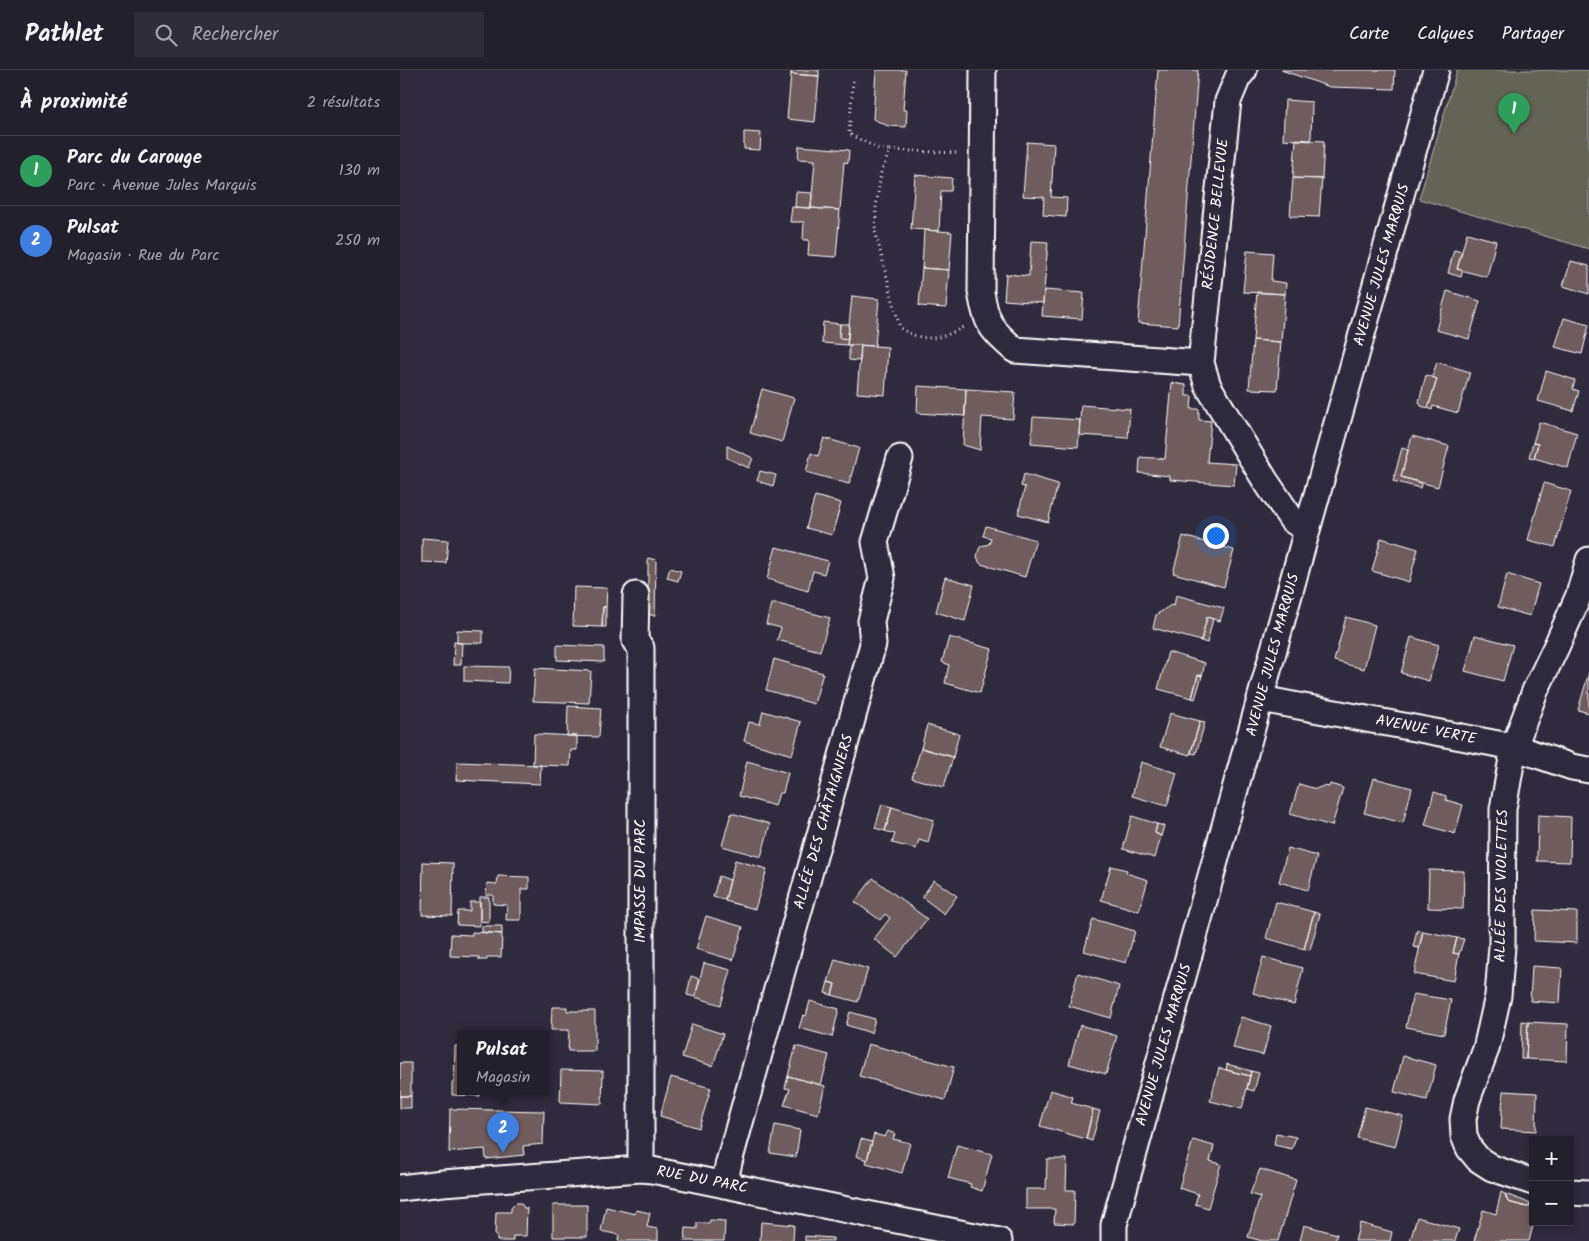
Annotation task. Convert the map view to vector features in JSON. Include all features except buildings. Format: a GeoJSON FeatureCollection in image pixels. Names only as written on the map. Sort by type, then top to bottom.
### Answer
{"type":"FeatureCollection","features":[{"type":"Feature","properties":{"kind":"street"},"geometry":{"type":"LineString","coordinates":[[983,70],[981,292],[984,314],[996,334],[1015,350],[1201,362]]}},
{"type":"Feature","properties":{"kind":"street","name":"RÉSIDENCE BELLEVUE"},"geometry":{"type":"LineString","coordinates":[[1244,70],[1238,77],[1228,101],[1201,362],[1208,386],[1265,480],[1292,520],[1307,530]]}},
{"type":"Feature","properties":{"kind":"street","name":"AVENUE JULES MARQUIS"},"geometry":{"type":"LineString","coordinates":[[1114,1241],[1114,1225],[1436,70]]}},
{"type":"Feature","properties":{"kind":"street","name":"ALLÉE DES CHÂTAIGNIERS"},"geometry":{"type":"LineString","coordinates":[[724,1185],[731,1152],[873,644],[871,621],[882,578],[875,542],[900,458]]}},
{"type":"Feature","properties":{"kind":"street","name":"ALLÉE DES VIOLETTES"},"geometry":{"type":"LineString","coordinates":[[1530,1181],[1492,1168],[1478,1159],[1469,1148],[1464,1136],[1463,1119],[1467,1100],[1486,1049],[1498,996],[1502,946],[1502,809],[1514,747],[1535,691],[1579,595],[1589,560]]}},
{"type":"Feature","properties":{"kind":"street","name":"IMPASSE DU PARC"},"geometry":{"type":"LineString","coordinates":[[636,595],[636,641],[641,648],[641,1169]]}},
{"type":"Feature","properties":{"kind":"street","name":"AVENUE VERTE"},"geometry":{"type":"LineString","coordinates":[[1261,699],[1514,747],[1572,767],[1589,770]]}},
{"type":"Feature","properties":{"kind":"street","name":"RUE DU PARC"},"geometry":{"type":"LineString","coordinates":[[400,1188],[443,1183],[641,1169],[999,1241]]}},
{"type":"Feature","properties":{"kind":"street"},"geometry":{"type":"LineString","coordinates":[[1574,1192],[1589,1193]]}},
{"type":"Feature","properties":{"kind":"path"},"geometry":{"type":"LineString","coordinates":[[853,81],[849,134],[879,149],[983,153]]}},
{"type":"Feature","properties":{"kind":"path"},"geometry":{"type":"LineString","coordinates":[[890,150],[881,173],[875,231],[900,328],[910,334],[927,339],[952,334],[984,314]]}},
{"type":"Feature","properties":{"kind":"green space"},"geometry":{"type":"Polygon","coordinates":[[[1457,70],[1589,70],[1589,249],[1419,199],[1457,70]]]}},
{"type":"Feature","properties":{"kind":"place","name":"Parc du Carouge"},"geometry":{"type":"Point","coordinates":[1514,134]}},
{"type":"Feature","properties":{"kind":"place","name":"Pulsat"},"geometry":{"type":"Point","coordinates":[503,1153]}}]}
